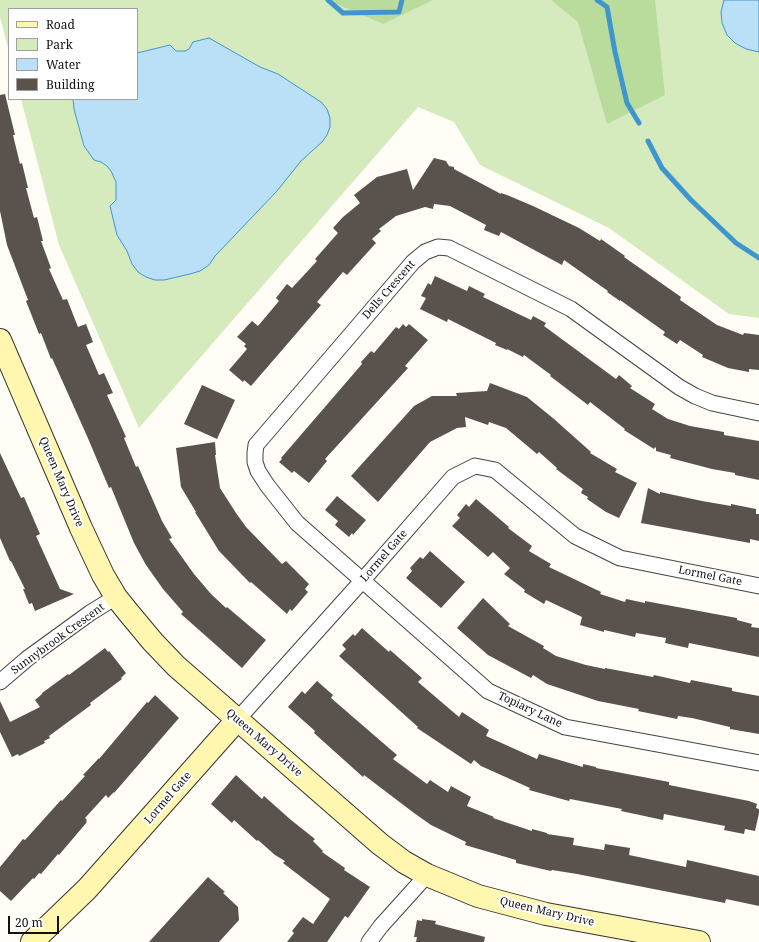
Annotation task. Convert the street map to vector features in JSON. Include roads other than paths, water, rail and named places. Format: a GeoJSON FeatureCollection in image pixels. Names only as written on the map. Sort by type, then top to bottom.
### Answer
{"type":"FeatureCollection","features":[{"type":"Feature","properties":{"kind":"street","name":"Dells Crescent"},"geometry":{"type":"LineString","coordinates":[[362,581],[298,523],[267,486],[258,471],[255,462],[256,445],[412,262],[425,252],[438,247],[449,248],[571,309],[678,386],[695,396],[712,404],[759,413]]}},
{"type":"Feature","properties":{"kind":"street","name":"Queen Mary Drive"},"geometry":{"type":"LineString","coordinates":[[0,340],[81,528],[99,567],[116,596],[164,654],[237,720],[380,844],[404,862],[427,875],[478,896],[546,914],[699,942]]}},
{"type":"Feature","properties":{"kind":"street","name":"Lormel Gate"},"geometry":{"type":"LineString","coordinates":[[32,942],[87,888],[362,581],[453,477],[475,466],[495,470],[574,536],[620,558],[759,586]]}},
{"type":"Feature","properties":{"kind":"street","name":"Topiary Lane"},"geometry":{"type":"LineString","coordinates":[[362,581],[488,691],[565,727],[759,763]]}},
{"type":"Feature","properties":{"kind":"street","name":"Sunnybrook Crescent"},"geometry":{"type":"LineString","coordinates":[[0,682],[28,658],[116,596]]}},
{"type":"Feature","properties":{"kind":"street"},"geometry":{"type":"LineString","coordinates":[[370,942],[381,926],[427,875]]}},
{"type":"Feature","properties":{"kind":"street","name":"Lormel Gate"},"geometry":{"type":"LineString","coordinates":[[46,942],[87,888]]}},
{"type":"Feature","properties":{"kind":"water"},"geometry":{"type":"Polygon","coordinates":[[[724,0],[759,0],[759,52],[746,49],[735,43],[727,35],[722,23],[721,12],[724,0]]]}},
{"type":"Feature","properties":{"kind":"water"},"geometry":{"type":"Polygon","coordinates":[[[209,38],[260,67],[278,74],[321,102],[327,109],[330,118],[330,127],[322,142],[301,161],[277,191],[215,256],[209,265],[200,271],[190,274],[164,280],[155,280],[138,272],[132,264],[127,251],[117,235],[110,206],[116,200],[116,182],[107,166],[94,160],[84,146],[73,100],[138,100],[138,53],[170,45],[176,51],[185,51],[189,49],[193,42],[209,38]]]}},
{"type":"Feature","properties":{"kind":"waterway"},"geometry":{"type":"LineString","coordinates":[[328,0],[343,13],[399,12],[402,0]]}},
{"type":"Feature","properties":{"kind":"waterway"},"geometry":{"type":"LineString","coordinates":[[597,0],[607,7],[615,52],[627,103],[639,123]]}},
{"type":"Feature","properties":{"kind":"waterway"},"geometry":{"type":"LineString","coordinates":[[648,141],[662,168],[691,200],[736,243],[759,258]]}}]}
